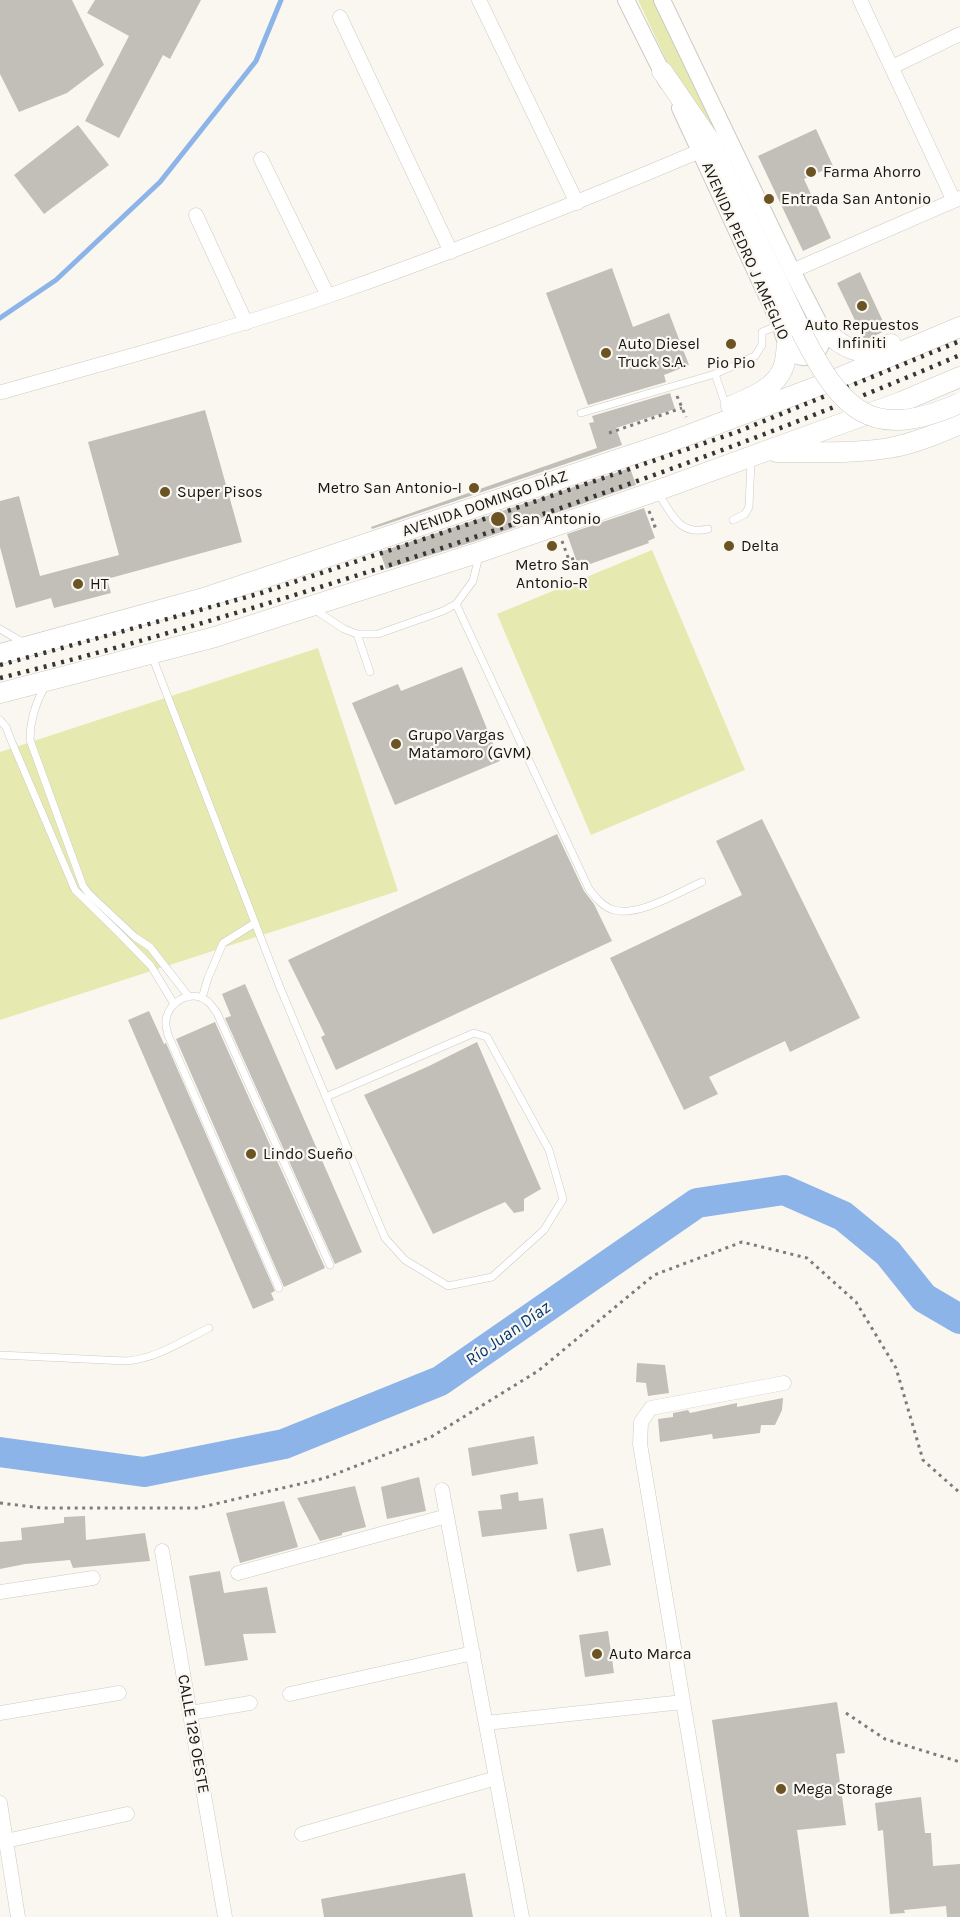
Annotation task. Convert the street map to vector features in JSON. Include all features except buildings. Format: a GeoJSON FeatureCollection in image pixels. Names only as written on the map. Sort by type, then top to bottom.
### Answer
{"type":"FeatureCollection","features":[{"type":"Feature","properties":{"kind":"main road"},"geometry":{"type":"LineString","coordinates":[[662,71],[710,141],[794,338],[832,386],[848,403],[874,418],[901,421],[941,412],[960,403]]}},
{"type":"Feature","properties":{"kind":"main road"},"geometry":{"type":"LineString","coordinates":[[822,329],[840,343],[862,352],[878,350],[960,315]]}},
{"type":"Feature","properties":{"kind":"main road","name":"AVENIDA DOMINGO DÍAZ"},"geometry":{"type":"LineString","coordinates":[[0,654],[204,598],[667,443],[829,382],[960,327]]}},
{"type":"Feature","properties":{"kind":"main road"},"geometry":{"type":"LineString","coordinates":[[667,443],[704,417],[727,409],[769,388],[778,379],[794,338]]}},
{"type":"Feature","properties":{"kind":"main road"},"geometry":{"type":"LineString","coordinates":[[0,693],[215,637],[480,552],[901,402],[960,377]]}},
{"type":"Feature","properties":{"kind":"main road"},"geometry":{"type":"LineString","coordinates":[[756,454],[863,451],[889,448],[916,441],[960,424]]}},
{"type":"Feature","properties":{"kind":"street"},"geometry":{"type":"LineString","coordinates":[[479,0],[576,203]]}},
{"type":"Feature","properties":{"kind":"street","name":"AVENIDA PEDRO J AMEGLIO"},"geometry":{"type":"LineString","coordinates":[[626,0],[662,71],[780,324],[794,338],[795,354],[808,356],[814,354],[822,345],[822,329],[662,0]]}},
{"type":"Feature","properties":{"kind":"street"},"geometry":{"type":"LineString","coordinates":[[792,271],[957,199],[860,0]]}},
{"type":"Feature","properties":{"kind":"street"},"geometry":{"type":"LineString","coordinates":[[340,17],[451,252]]}},
{"type":"Feature","properties":{"kind":"street"},"geometry":{"type":"LineString","coordinates":[[892,67],[960,34]]}},
{"type":"Feature","properties":{"kind":"street"},"geometry":{"type":"LineString","coordinates":[[2,392],[328,296],[451,252],[700,151]]}},
{"type":"Feature","properties":{"kind":"street"},"geometry":{"type":"LineString","coordinates":[[261,159],[328,296]]}},
{"type":"Feature","properties":{"kind":"street"},"geometry":{"type":"LineString","coordinates":[[196,215],[246,322]]}},
{"type":"Feature","properties":{"kind":"street"},"geometry":{"type":"LineString","coordinates":[[719,1917],[640,1444],[641,1422],[651,1408],[784,1383]]}},
{"type":"Feature","properties":{"kind":"street"},"geometry":{"type":"LineString","coordinates":[[442,1490],[522,1917]]}},
{"type":"Feature","properties":{"kind":"street"},"geometry":{"type":"LineString","coordinates":[[238,1573],[447,1516]]}},
{"type":"Feature","properties":{"kind":"street","name":"CALLE 129 OESTE"},"geometry":{"type":"LineString","coordinates":[[162,1551],[225,1917]]}},
{"type":"Feature","properties":{"kind":"street"},"geometry":{"type":"LineString","coordinates":[[0,1592],[93,1578]]}},
{"type":"Feature","properties":{"kind":"street"},"geometry":{"type":"LineString","coordinates":[[290,1694],[473,1653]]}},
{"type":"Feature","properties":{"kind":"street"},"geometry":{"type":"LineString","coordinates":[[0,1713],[119,1693]]}},
{"type":"Feature","properties":{"kind":"street"},"geometry":{"type":"LineString","coordinates":[[486,1723],[682,1702]]}},
{"type":"Feature","properties":{"kind":"street"},"geometry":{"type":"LineString","coordinates":[[190,1713],[250,1703]]}},
{"type":"Feature","properties":{"kind":"street"},"geometry":{"type":"LineString","coordinates":[[302,1834],[496,1778]]}},
{"type":"Feature","properties":{"kind":"street"},"geometry":{"type":"LineString","coordinates":[[0,1803],[18,1917]]}},
{"type":"Feature","properties":{"kind":"street"},"geometry":{"type":"LineString","coordinates":[[6,1841],[127,1814]]}},
{"type":"Feature","properties":{"kind":"lane"},"geometry":{"type":"LineString","coordinates":[[581,413],[715,374],[756,356],[762,345],[762,332],[780,324]]}},
{"type":"Feature","properties":{"kind":"lane"},"geometry":{"type":"LineString","coordinates":[[715,374],[727,409]]}},
{"type":"Feature","properties":{"kind":"lane"},"geometry":{"type":"LineString","coordinates":[[733,520],[745,514],[749,507],[756,454]]}},
{"type":"Feature","properties":{"kind":"lane"},"geometry":{"type":"LineString","coordinates":[[656,491],[678,524],[696,532],[708,529]]}},
{"type":"Feature","properties":{"kind":"lane"},"geometry":{"type":"LineString","coordinates":[[311,606],[344,629],[357,634],[378,634],[443,611],[456,604],[473,581],[480,552]]}},
{"type":"Feature","properties":{"kind":"lane"},"geometry":{"type":"LineString","coordinates":[[456,604],[589,889],[600,903],[614,910],[641,909],[702,882]]}},
{"type":"Feature","properties":{"kind":"lane"},"geometry":{"type":"LineString","coordinates":[[0,628],[31,647]]}},
{"type":"Feature","properties":{"kind":"lane"},"geometry":{"type":"LineString","coordinates":[[357,634],[370,672]]}},
{"type":"Feature","properties":{"kind":"lane"},"geometry":{"type":"LineString","coordinates":[[151,654],[255,923],[326,1097],[385,1238],[405,1260],[448,1286],[492,1277],[544,1230],[563,1199],[549,1150],[487,1037],[474,1033],[326,1097]]}},
{"type":"Feature","properties":{"kind":"lane"},"geometry":{"type":"LineString","coordinates":[[48,681],[36,706],[30,727],[30,740],[77,874],[89,894],[135,937],[150,947],[189,996]]}},
{"type":"Feature","properties":{"kind":"lane"},"geometry":{"type":"LineString","coordinates":[[0,720],[12,740],[75,890],[151,966],[174,1004]]}},
{"type":"Feature","properties":{"kind":"lane"},"geometry":{"type":"LineString","coordinates":[[202,998],[223,943],[255,923]]}},
{"type":"Feature","properties":{"kind":"lane"},"geometry":{"type":"LineString","coordinates":[[279,1288],[168,1035],[165,1023],[168,1011],[174,1004],[189,996],[202,998],[209,1002],[217,1013],[330,1265]]}},
{"type":"Feature","properties":{"kind":"lane"},"geometry":{"type":"LineString","coordinates":[[0,1355],[138,1360],[154,1355],[209,1329]]}},
{"type":"Feature","properties":{"kind":"path"},"geometry":{"type":"LineString","coordinates":[[678,396],[689,427]]}},
{"type":"Feature","properties":{"kind":"path"},"geometry":{"type":"LineString","coordinates":[[609,433],[682,408]]}},
{"type":"Feature","properties":{"kind":"path"},"geometry":{"type":"LineString","coordinates":[[569,560],[576,558]]}},
{"type":"Feature","properties":{"kind":"path"},"geometry":{"type":"LineString","coordinates":[[0,1503],[42,1508],[198,1508],[325,1478],[431,1437],[538,1371],[654,1275],[742,1242],[807,1258],[856,1302],[896,1368],[923,1460],[960,1493]]}},
{"type":"Feature","properties":{"kind":"path"},"geometry":{"type":"LineString","coordinates":[[846,1713],[885,1739],[960,1762]]}},
{"type":"Feature","properties":{"kind":"green space"},"geometry":{"type":"Polygon","coordinates":[[[638,0],[655,0],[713,128],[670,68],[638,0]]]}},
{"type":"Feature","properties":{"kind":"green space"},"geometry":{"type":"Polygon","coordinates":[[[652,550],[745,770],[591,835],[497,614],[652,550]]]}},
{"type":"Feature","properties":{"kind":"green space"},"geometry":{"type":"Polygon","coordinates":[[[318,648],[398,891],[0,1020],[0,752],[318,648]]]}},
{"type":"Feature","properties":{"kind":"waterway"},"geometry":{"type":"LineString","coordinates":[[0,318],[56,280],[160,182],[256,61],[281,0]]}},
{"type":"Feature","properties":{"kind":"waterway","name":"Río Juan Díaz"},"geometry":{"type":"LineString","coordinates":[[0,1452],[144,1472],[284,1444],[440,1381],[697,1203],[784,1190],[843,1216],[888,1253],[924,1298],[960,1319]]}},
{"type":"Feature","properties":{"kind":"railway"},"geometry":{"type":"LineString","coordinates":[[0,665],[258,594],[484,519],[737,432],[960,341]]}},
{"type":"Feature","properties":{"kind":"railway"},"geometry":{"type":"LineString","coordinates":[[0,678],[199,624],[468,540],[751,439],[960,355]]}},
{"type":"Feature","properties":{"kind":"place","name":"Farma Ahorro"},"geometry":{"type":"Point","coordinates":[811,172]}},
{"type":"Feature","properties":{"kind":"place","name":"Entrada San Antonio"},"geometry":{"type":"Point","coordinates":[769,199]}},
{"type":"Feature","properties":{"kind":"place","name":"Auto Repuestos Infiniti"},"geometry":{"type":"Point","coordinates":[862,306]}},
{"type":"Feature","properties":{"kind":"place","name":"Pio Pio"},"geometry":{"type":"Point","coordinates":[731,344]}},
{"type":"Feature","properties":{"kind":"place","name":"Auto Diesel Truck S.A."},"geometry":{"type":"Point","coordinates":[606,353]}},
{"type":"Feature","properties":{"kind":"place","name":"Metro San Antonio-I"},"geometry":{"type":"Point","coordinates":[474,488]}},
{"type":"Feature","properties":{"kind":"place","name":"Super Pisos"},"geometry":{"type":"Point","coordinates":[165,492]}},
{"type":"Feature","properties":{"kind":"place","name":"San Antonio"},"geometry":{"type":"Point","coordinates":[498,519]}},
{"type":"Feature","properties":{"kind":"place","name":"Metro San Antonio-R"},"geometry":{"type":"Point","coordinates":[552,546]}},
{"type":"Feature","properties":{"kind":"place","name":"Delta"},"geometry":{"type":"Point","coordinates":[729,546]}},
{"type":"Feature","properties":{"kind":"place","name":"HT"},"geometry":{"type":"Point","coordinates":[78,584]}},
{"type":"Feature","properties":{"kind":"place","name":"Grupo Vargas Matamoro (GVM)"},"geometry":{"type":"Point","coordinates":[396,744]}},
{"type":"Feature","properties":{"kind":"place","name":"Lindo Sueño"},"geometry":{"type":"Point","coordinates":[251,1154]}},
{"type":"Feature","properties":{"kind":"place","name":"Auto Marca"},"geometry":{"type":"Point","coordinates":[597,1654]}},
{"type":"Feature","properties":{"kind":"place","name":"Mega Storage"},"geometry":{"type":"Point","coordinates":[781,1789]}}]}
